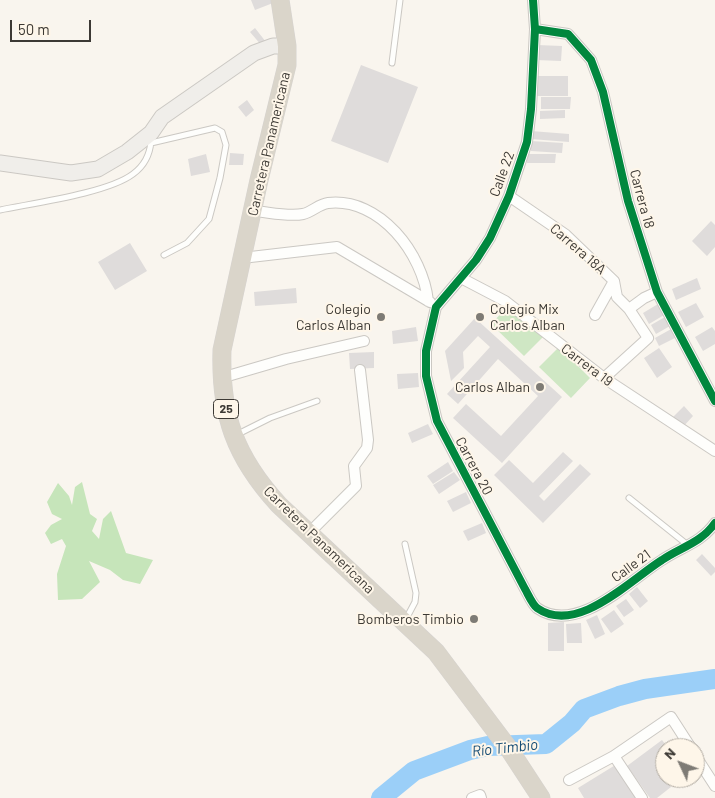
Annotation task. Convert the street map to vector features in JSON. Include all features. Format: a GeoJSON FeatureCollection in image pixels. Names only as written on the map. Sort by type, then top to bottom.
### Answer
{"type":"FeatureCollection","features":[{"type":"Feature","properties":{"kind":"highway","name":"Carretera Panamericana"},"geometry":{"type":"LineString","coordinates":[[280,0],[288,46],[288,65],[222,350],[222,378],[234,436],[244,461],[260,484],[309,533],[436,652],[490,724],[541,798]]}},
{"type":"Feature","properties":{"kind":"main road"},"geometry":{"type":"LineString","coordinates":[[0,163],[71,173],[98,169],[151,138],[162,117],[254,53],[273,46],[288,46]]}},
{"type":"Feature","properties":{"kind":"street","name":"Calle 22"},"geometry":{"type":"LineString","coordinates":[[432,304],[461,278],[490,238],[509,196],[527,142],[531,109],[534,28],[533,0]]}},
{"type":"Feature","properties":{"kind":"street","name":"Carrera 18"},"geometry":{"type":"LineString","coordinates":[[534,28],[568,34],[591,60],[603,92],[628,202],[657,292],[715,401]]}},
{"type":"Feature","properties":{"kind":"street","name":"Carrera 18A"},"geometry":{"type":"LineString","coordinates":[[509,196],[566,234],[614,281],[617,298],[628,309],[648,338],[604,378]]}},
{"type":"Feature","properties":{"kind":"street"},"geometry":{"type":"LineString","coordinates":[[253,211],[303,214],[326,203],[356,205],[391,225],[414,259],[432,304]]}},
{"type":"Feature","properties":{"kind":"street"},"geometry":{"type":"LineString","coordinates":[[242,258],[337,247],[432,304]]}},
{"type":"Feature","properties":{"kind":"street","name":"Carrera 19"},"geometry":{"type":"LineString","coordinates":[[461,278],[505,302],[604,378],[715,450]]}},
{"type":"Feature","properties":{"kind":"street"},"geometry":{"type":"LineString","coordinates":[[595,315],[614,281]]}},
{"type":"Feature","properties":{"kind":"street"},"geometry":{"type":"LineString","coordinates":[[628,309],[657,292]]}},
{"type":"Feature","properties":{"kind":"street","name":"Carrera 20"},"geometry":{"type":"LineString","coordinates":[[432,304],[426,350],[426,376],[436,421],[525,589],[536,607],[555,616]]}},
{"type":"Feature","properties":{"kind":"street"},"geometry":{"type":"LineString","coordinates":[[222,378],[286,359],[364,341]]}},
{"type":"Feature","properties":{"kind":"street"},"geometry":{"type":"LineString","coordinates":[[309,533],[356,486],[354,466],[367,448],[368,440],[360,370]]}},
{"type":"Feature","properties":{"kind":"street","name":"Calle 21"},"geometry":{"type":"LineString","coordinates":[[555,616],[586,611],[608,599],[663,559],[702,538],[715,523]]}},
{"type":"Feature","properties":{"kind":"street"},"geometry":{"type":"LineString","coordinates":[[569,780],[614,756],[671,717],[685,738]]}},
{"type":"Feature","properties":{"kind":"street"},"geometry":{"type":"LineString","coordinates":[[614,756],[642,798]]}},
{"type":"Feature","properties":{"kind":"street"},"geometry":{"type":"LineString","coordinates":[[705,770],[715,786]]}},
{"type":"Feature","properties":{"kind":"lane"},"geometry":{"type":"LineString","coordinates":[[392,63],[400,0]]}},
{"type":"Feature","properties":{"kind":"lane"},"geometry":{"type":"LineString","coordinates":[[0,210],[114,186],[142,166],[151,138],[215,128],[222,132],[226,145],[220,178],[209,219],[187,243],[164,256]]}},
{"type":"Feature","properties":{"kind":"lane"},"geometry":{"type":"LineString","coordinates":[[234,436],[270,418],[318,401]]}},
{"type":"Feature","properties":{"kind":"lane"},"geometry":{"type":"LineString","coordinates":[[629,498],[690,546]]}},
{"type":"Feature","properties":{"kind":"lane"},"geometry":{"type":"LineString","coordinates":[[405,544],[416,593],[415,602],[405,622]]}},
{"type":"Feature","properties":{"kind":"green space"},"geometry":{"type":"Polygon","coordinates":[[[509,305],[543,337],[524,356],[491,324],[509,305]]]}},
{"type":"Feature","properties":{"kind":"green space"},"geometry":{"type":"Polygon","coordinates":[[[559,347],[590,378],[571,398],[539,367],[559,347]]]}},
{"type":"Feature","properties":{"kind":"green space"},"geometry":{"type":"Polygon","coordinates":[[[82,482],[90,514],[97,519],[92,531],[99,539],[103,519],[111,511],[126,553],[153,560],[140,584],[123,580],[110,570],[89,561],[100,582],[82,599],[58,600],[57,574],[66,546],[62,539],[51,544],[45,533],[51,525],[62,519],[52,514],[47,502],[58,483],[69,496],[72,505],[75,487],[82,482]]]}},
{"type":"Feature","properties":{"kind":"building"},"geometry":{"type":"Polygon","coordinates":[[[251,0],[272,0],[273,3],[255,10],[251,0]]]}},
{"type":"Feature","properties":{"kind":"building"},"geometry":{"type":"Polygon","coordinates":[[[255,28],[266,42],[262,46],[250,32],[255,28]]]}},
{"type":"Feature","properties":{"kind":"building"},"geometry":{"type":"Polygon","coordinates":[[[537,45],[562,46],[561,61],[536,60],[537,45]]]}},
{"type":"Feature","properties":{"kind":"building"},"geometry":{"type":"Polygon","coordinates":[[[361,65],[418,87],[388,163],[331,141],[361,65]]]}},
{"type":"Feature","properties":{"kind":"building"},"geometry":{"type":"Polygon","coordinates":[[[537,76],[568,76],[568,96],[537,96],[537,76]]]}},
{"type":"Feature","properties":{"kind":"building"},"geometry":{"type":"Polygon","coordinates":[[[541,97],[571,97],[570,109],[541,109],[541,97]]]}},
{"type":"Feature","properties":{"kind":"building"},"geometry":{"type":"Polygon","coordinates":[[[247,100],[254,110],[246,117],[238,107],[247,100]]]}},
{"type":"Feature","properties":{"kind":"building"},"geometry":{"type":"Polygon","coordinates":[[[565,110],[565,118],[540,119],[540,111],[565,110]]]}},
{"type":"Feature","properties":{"kind":"building"},"geometry":{"type":"Polygon","coordinates":[[[531,131],[569,134],[569,142],[531,139],[531,131]]]}},
{"type":"Feature","properties":{"kind":"building"},"geometry":{"type":"Polygon","coordinates":[[[531,141],[563,143],[562,153],[531,151],[531,141]]]}},
{"type":"Feature","properties":{"kind":"building"},"geometry":{"type":"Polygon","coordinates":[[[230,153],[244,154],[243,165],[229,165],[230,153]]]}},
{"type":"Feature","properties":{"kind":"building"},"geometry":{"type":"Polygon","coordinates":[[[206,154],[210,172],[191,176],[188,159],[206,154]]]}},
{"type":"Feature","properties":{"kind":"building"},"geometry":{"type":"Polygon","coordinates":[[[527,154],[556,154],[555,163],[527,163],[527,154]]]}},
{"type":"Feature","properties":{"kind":"building"},"geometry":{"type":"Polygon","coordinates":[[[711,221],[715,225],[715,247],[707,256],[692,241],[711,221]]]}},
{"type":"Feature","properties":{"kind":"building"},"geometry":{"type":"Polygon","coordinates":[[[130,243],[147,271],[115,290],[98,262],[130,243]]]}},
{"type":"Feature","properties":{"kind":"building"},"geometry":{"type":"Polygon","coordinates":[[[697,278],[701,289],[676,300],[672,289],[697,278]]]}},
{"type":"Feature","properties":{"kind":"building"},"geometry":{"type":"Polygon","coordinates":[[[296,288],[297,303],[255,306],[254,292],[296,288]]]}},
{"type":"Feature","properties":{"kind":"building"},"geometry":{"type":"Polygon","coordinates":[[[696,303],[704,317],[686,327],[678,312],[696,303]]]}},
{"type":"Feature","properties":{"kind":"building"},"geometry":{"type":"Polygon","coordinates":[[[658,304],[664,315],[649,324],[643,313],[658,304]]]}},
{"type":"Feature","properties":{"kind":"building"},"geometry":{"type":"Polygon","coordinates":[[[665,317],[670,326],[656,334],[651,325],[665,317]]]}},
{"type":"Feature","properties":{"kind":"building","name":"Carlos Alban"},"geometry":{"type":"Polygon","coordinates":[[[475,318],[562,397],[502,463],[453,418],[466,404],[501,436],[538,396],[498,359],[458,404],[447,394],[490,347],[478,336],[463,352],[464,368],[451,381],[445,351],[475,318]]]}},
{"type":"Feature","properties":{"kind":"building"},"geometry":{"type":"Polygon","coordinates":[[[416,327],[418,341],[393,344],[392,331],[416,327]]]}},
{"type":"Feature","properties":{"kind":"building"},"geometry":{"type":"Polygon","coordinates":[[[712,327],[715,331],[715,344],[703,351],[695,337],[712,327]]]}},
{"type":"Feature","properties":{"kind":"building"},"geometry":{"type":"Polygon","coordinates":[[[673,328],[677,337],[659,346],[655,338],[673,328]]]}},
{"type":"Feature","properties":{"kind":"building"},"geometry":{"type":"Polygon","coordinates":[[[659,348],[672,367],[657,378],[644,358],[659,348]]]}},
{"type":"Feature","properties":{"kind":"building"},"geometry":{"type":"Polygon","coordinates":[[[374,352],[374,368],[350,369],[349,353],[374,352]]]}},
{"type":"Feature","properties":{"kind":"building"},"geometry":{"type":"Polygon","coordinates":[[[418,373],[419,387],[398,389],[397,374],[418,373]]]}},
{"type":"Feature","properties":{"kind":"building"},"geometry":{"type":"Polygon","coordinates":[[[684,406],[693,416],[682,428],[672,418],[684,406]]]}},
{"type":"Feature","properties":{"kind":"building"},"geometry":{"type":"Polygon","coordinates":[[[428,424],[433,434],[412,443],[408,433],[428,424]]]}},
{"type":"Feature","properties":{"kind":"building"},"geometry":{"type":"Polygon","coordinates":[[[563,452],[573,461],[539,496],[544,501],[580,464],[591,474],[543,523],[494,475],[509,460],[533,483],[563,452]]]}},
{"type":"Feature","properties":{"kind":"building"},"geometry":{"type":"Polygon","coordinates":[[[448,462],[453,471],[433,484],[427,476],[448,462]]]}},
{"type":"Feature","properties":{"kind":"building"},"geometry":{"type":"Polygon","coordinates":[[[454,472],[460,480],[439,494],[433,485],[454,472]]]}},
{"type":"Feature","properties":{"kind":"building"},"geometry":{"type":"Polygon","coordinates":[[[466,492],[471,503],[453,512],[447,501],[466,492]]]}},
{"type":"Feature","properties":{"kind":"building"},"geometry":{"type":"Polygon","coordinates":[[[482,523],[486,533],[468,541],[463,531],[482,523]]]}},
{"type":"Feature","properties":{"kind":"building"},"geometry":{"type":"Polygon","coordinates":[[[702,554],[715,568],[715,572],[711,576],[696,560],[702,554]]]}},
{"type":"Feature","properties":{"kind":"building"},"geometry":{"type":"Polygon","coordinates":[[[637,587],[648,601],[640,608],[629,594],[637,587]]]}},
{"type":"Feature","properties":{"kind":"building"},"geometry":{"type":"Polygon","coordinates":[[[626,599],[634,610],[624,617],[616,606],[626,599]]]}},
{"type":"Feature","properties":{"kind":"building"},"geometry":{"type":"Polygon","coordinates":[[[614,610],[624,624],[611,633],[601,619],[614,610]]]}},
{"type":"Feature","properties":{"kind":"building"},"geometry":{"type":"Polygon","coordinates":[[[597,615],[605,634],[595,639],[586,620],[597,615]]]}},
{"type":"Feature","properties":{"kind":"building"},"geometry":{"type":"Polygon","coordinates":[[[564,622],[564,651],[548,651],[548,623],[564,622]]]}},
{"type":"Feature","properties":{"kind":"building"},"geometry":{"type":"Polygon","coordinates":[[[581,623],[582,643],[567,643],[566,624],[581,623]]]}},
{"type":"Feature","properties":{"kind":"building"},"geometry":{"type":"Polygon","coordinates":[[[655,745],[655,788],[670,788],[657,798],[650,798],[627,766],[655,745]]]}},
{"type":"Feature","properties":{"kind":"building"},"geometry":{"type":"Polygon","coordinates":[[[617,764],[637,798],[584,798],[578,788],[617,764]]]}},
{"type":"Feature","properties":{"kind":"waterway","name":"Río Timbio"},"geometry":{"type":"LineString","coordinates":[[381,798],[414,771],[470,750],[488,746],[546,744],[572,723],[584,709],[619,696],[645,689],[715,679]]}},
{"type":"Feature","properties":{"kind":"cycle path"},"geometry":{"type":"LineString","coordinates":[[533,0],[535,29],[531,109],[527,142],[509,196],[490,238],[476,260],[436,307],[426,351],[426,376],[437,421],[532,602],[537,608],[553,615],[569,615],[586,610],[602,602],[669,555],[697,540],[715,523]]}},
{"type":"Feature","properties":{"kind":"cycle path"},"geometry":{"type":"LineString","coordinates":[[535,29],[568,34],[591,60],[603,92],[628,201],[657,292],[715,401]]}},
{"type":"Feature","properties":{"kind":"place","name":"Colegio Carlos Alban"},"geometry":{"type":"Point","coordinates":[381,317]}},
{"type":"Feature","properties":{"kind":"place","name":"Colegio Mix Carlos Alban"},"geometry":{"type":"Point","coordinates":[480,317]}},
{"type":"Feature","properties":{"kind":"place","name":"Carlos Alban"},"geometry":{"type":"Point","coordinates":[540,387]}},
{"type":"Feature","properties":{"kind":"place","name":"Bomberos Timbio"},"geometry":{"type":"Point","coordinates":[474,619]}}]}
